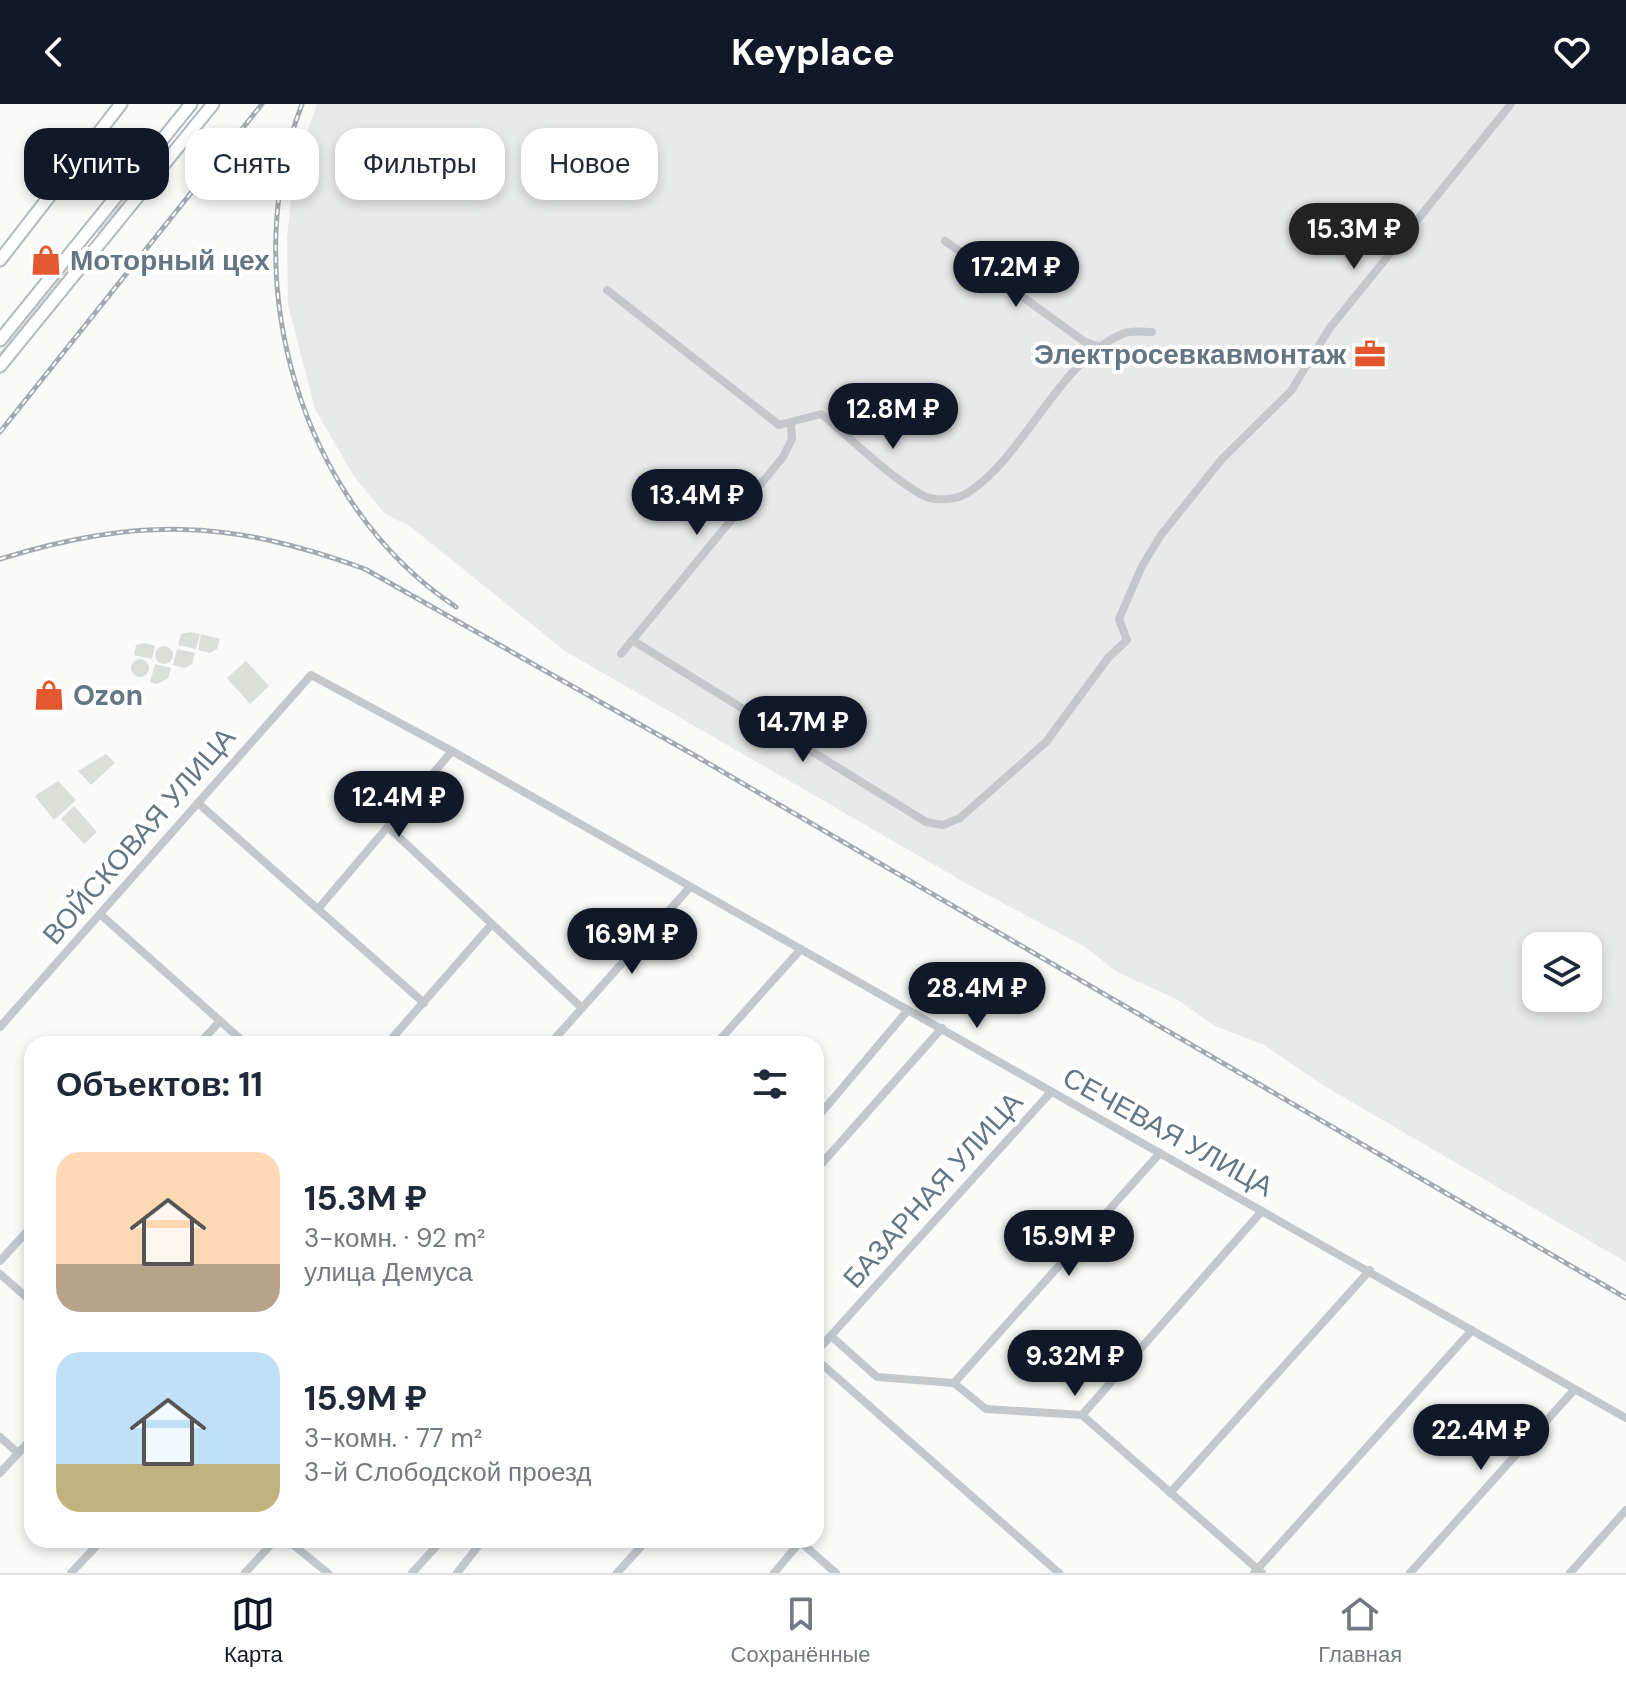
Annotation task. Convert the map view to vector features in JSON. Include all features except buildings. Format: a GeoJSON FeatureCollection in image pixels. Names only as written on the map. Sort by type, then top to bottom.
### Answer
{"type":"FeatureCollection","features":[{"type":"Feature","properties":{"kind":"main road"},"geometry":{"type":"LineString","coordinates":[[0,260],[121,104]]}},
{"type":"Feature","properties":{"kind":"main road"},"geometry":{"type":"LineString","coordinates":[[0,340],[191,104]]}},
{"type":"Feature","properties":{"kind":"main road"},"geometry":{"type":"LineString","coordinates":[[0,366],[213,104]]}},
{"type":"Feature","properties":{"kind":"main road"},"geometry":{"type":"LineString","coordinates":[[171,130],[184,140]]}},
{"type":"Feature","properties":{"kind":"street"},"geometry":{"type":"LineString","coordinates":[[632,640],[926,822],[943,825],[978,805],[1046,742],[1108,658],[1127,640],[1119,619],[1142,566],[1161,535],[1222,459],[1291,391],[1329,329],[1511,104]]}},
{"type":"Feature","properties":{"kind":"street"},"geometry":{"type":"LineString","coordinates":[[945,241],[1085,342],[1101,347]]}},
{"type":"Feature","properties":{"kind":"street"},"geometry":{"type":"LineString","coordinates":[[607,290],[779,425],[791,425],[821,414],[924,497],[949,499],[968,493],[1009,454],[1059,390],[1101,347],[1126,332],[1152,332]]}},
{"type":"Feature","properties":{"kind":"street"},"geometry":{"type":"LineString","coordinates":[[621,654],[783,457],[792,439],[791,425]]}},
{"type":"Feature","properties":{"kind":"street","name":"СЕЧЕВАЯ УЛИЦА"},"geometry":{"type":"LineString","coordinates":[[311,675],[452,751],[1626,1418]]}},
{"type":"Feature","properties":{"kind":"street","name":"ВОЙСКОВАЯ УЛИЦА"},"geometry":{"type":"LineString","coordinates":[[0,1027],[311,675]]}},
{"type":"Feature","properties":{"kind":"street"},"geometry":{"type":"LineString","coordinates":[[318,909],[445,765],[452,751]]}},
{"type":"Feature","properties":{"kind":"street"},"geometry":{"type":"LineString","coordinates":[[198,803],[424,1003]]}},
{"type":"Feature","properties":{"kind":"street"},"geometry":{"type":"LineString","coordinates":[[388,827],[582,1008]]}},
{"type":"Feature","properties":{"kind":"street"},"geometry":{"type":"LineString","coordinates":[[557,1036],[690,887]]}},
{"type":"Feature","properties":{"kind":"street"},"geometry":{"type":"LineString","coordinates":[[100,914],[237,1036]]}},
{"type":"Feature","properties":{"kind":"street"},"geometry":{"type":"LineString","coordinates":[[394,1036],[491,925]]}},
{"type":"Feature","properties":{"kind":"street"},"geometry":{"type":"LineString","coordinates":[[723,1036],[801,949]]}},
{"type":"Feature","properties":{"kind":"street"},"geometry":{"type":"LineString","coordinates":[[824,1110],[908,1010]]}},
{"type":"Feature","properties":{"kind":"street"},"geometry":{"type":"LineString","coordinates":[[206,1036],[220,1021]]}},
{"type":"Feature","properties":{"kind":"street"},"geometry":{"type":"LineString","coordinates":[[824,1161],[942,1028]]}},
{"type":"Feature","properties":{"kind":"street","name":"БАЗАРНАЯ УЛИЦА"},"geometry":{"type":"LineString","coordinates":[[824,1343],[1051,1092]]}},
{"type":"Feature","properties":{"kind":"street"},"geometry":{"type":"LineString","coordinates":[[954,1383],[1160,1153]]}},
{"type":"Feature","properties":{"kind":"street"},"geometry":{"type":"LineString","coordinates":[[1082,1415],[1262,1211]]}},
{"type":"Feature","properties":{"kind":"street"},"geometry":{"type":"LineString","coordinates":[[0,1261],[24,1235]]}},
{"type":"Feature","properties":{"kind":"street"},"geometry":{"type":"LineString","coordinates":[[1170,1493],[1370,1270]]}},
{"type":"Feature","properties":{"kind":"street"},"geometry":{"type":"LineString","coordinates":[[0,1274],[24,1295]]}},
{"type":"Feature","properties":{"kind":"street"},"geometry":{"type":"LineString","coordinates":[[831,1336],[877,1377],[954,1383],[986,1409],[1082,1415],[1258,1572],[1472,1330]]}},
{"type":"Feature","properties":{"kind":"street"},"geometry":{"type":"LineString","coordinates":[[824,1366],[1059,1573]]}},
{"type":"Feature","properties":{"kind":"street"},"geometry":{"type":"LineString","coordinates":[[1410,1573],[1574,1390]]}},
{"type":"Feature","properties":{"kind":"street"},"geometry":{"type":"LineString","coordinates":[[0,1437],[18,1453]]}},
{"type":"Feature","properties":{"kind":"street"},"geometry":{"type":"LineString","coordinates":[[0,1473],[24,1447]]}},
{"type":"Feature","properties":{"kind":"street"},"geometry":{"type":"LineString","coordinates":[[1570,1573],[1626,1510]]}},
{"type":"Feature","properties":{"kind":"street"},"geometry":{"type":"LineString","coordinates":[[71,1573],[94,1548]]}},
{"type":"Feature","properties":{"kind":"street"},"geometry":{"type":"LineString","coordinates":[[245,1573],[268,1548]]}},
{"type":"Feature","properties":{"kind":"street"},"geometry":{"type":"LineString","coordinates":[[297,1548],[328,1573]]}},
{"type":"Feature","properties":{"kind":"street"},"geometry":{"type":"LineString","coordinates":[[412,1573],[435,1548]]}},
{"type":"Feature","properties":{"kind":"street"},"geometry":{"type":"LineString","coordinates":[[457,1573],[477,1548]]}},
{"type":"Feature","properties":{"kind":"street"},"geometry":{"type":"LineString","coordinates":[[617,1573],[640,1548]]}},
{"type":"Feature","properties":{"kind":"street"},"geometry":{"type":"LineString","coordinates":[[774,1573],[794,1548]]}},
{"type":"Feature","properties":{"kind":"street"},"geometry":{"type":"LineString","coordinates":[[807,1548],[836,1573]]}},
{"type":"Feature","properties":{"kind":"shaded area"},"geometry":{"type":"Polygon","coordinates":[[[317,104],[1626,104],[1626,1262],[1321,1084],[1264,1045],[1215,1026],[1178,1000],[1117,972],[1085,947],[969,885],[565,651],[411,527],[385,514],[353,475],[315,409],[288,305],[287,238],[291,200],[319,200],[319,128],[308,128],[317,104]]]}},
{"type":"Feature","properties":{"kind":"shaded area"},"geometry":{"type":"Polygon","coordinates":[[[123,200],[130,200],[102,237],[97,232],[123,200]]]}},
{"type":"Feature","properties":{"kind":"shaded area"},"geometry":{"type":"Polygon","coordinates":[[[80,253],[85,255],[0,362],[0,352],[80,253]]]}},
{"type":"Feature","properties":{"kind":"shaded area"},"geometry":{"type":"Polygon","coordinates":[[[181,634],[200,634],[196,649],[178,645],[181,634]]]}},
{"type":"Feature","properties":{"kind":"shaded area"},"geometry":{"type":"Polygon","coordinates":[[[201,634],[220,639],[217,649],[210,653],[198,650],[201,634]]]}},
{"type":"Feature","properties":{"kind":"shaded area"},"geometry":{"type":"Polygon","coordinates":[[[145,643],[155,646],[152,659],[134,655],[136,645],[145,643]]]}},
{"type":"Feature","properties":{"kind":"shaded area"},"geometry":{"type":"Polygon","coordinates":[[[164,646],[173,655],[164,664],[155,655],[164,646]]]}},
{"type":"Feature","properties":{"kind":"shaded area"},"geometry":{"type":"Polygon","coordinates":[[[177,649],[195,653],[192,664],[185,668],[173,665],[177,649]]]}},
{"type":"Feature","properties":{"kind":"shaded area"},"geometry":{"type":"Polygon","coordinates":[[[140,659],[149,668],[140,677],[131,668],[140,659]]]}},
{"type":"Feature","properties":{"kind":"shaded area"},"geometry":{"type":"Polygon","coordinates":[[[246,661],[269,686],[250,704],[227,678],[246,661]]]}},
{"type":"Feature","properties":{"kind":"shaded area"},"geometry":{"type":"Polygon","coordinates":[[[155,664],[171,668],[168,678],[157,684],[150,682],[155,664]]]}},
{"type":"Feature","properties":{"kind":"shaded area"},"geometry":{"type":"Polygon","coordinates":[[[106,754],[115,763],[91,785],[78,771],[106,754]]]}},
{"type":"Feature","properties":{"kind":"shaded area"},"geometry":{"type":"Polygon","coordinates":[[[58,781],[76,800],[54,820],[35,796],[58,781]]]}},
{"type":"Feature","properties":{"kind":"shaded area"},"geometry":{"type":"Polygon","coordinates":[[[74,806],[97,832],[84,844],[61,819],[74,806]]]}},
{"type":"Feature","properties":{"kind":"railway"},"geometry":{"type":"LineString","coordinates":[[0,432],[262,104]]}},
{"type":"Feature","properties":{"kind":"railway"},"geometry":{"type":"LineString","coordinates":[[302,104],[283,171],[276,241],[280,312],[295,381],[321,448],[356,509],[402,563],[456,607]]}},
{"type":"Feature","properties":{"kind":"railway"},"geometry":{"type":"LineString","coordinates":[[0,559],[96,536],[183,530],[270,540],[365,569],[694,755],[1626,1298]]}},
{"type":"Feature","properties":{"kind":"place","name":"Моторный цех"},"geometry":{"type":"Point","coordinates":[46,260]}},
{"type":"Feature","properties":{"kind":"place","name":"Электросевкавмонтаж"},"geometry":{"type":"Point","coordinates":[1370,354]}},
{"type":"Feature","properties":{"kind":"place","name":"Ozon"},"geometry":{"type":"Point","coordinates":[49,695]}}]}
